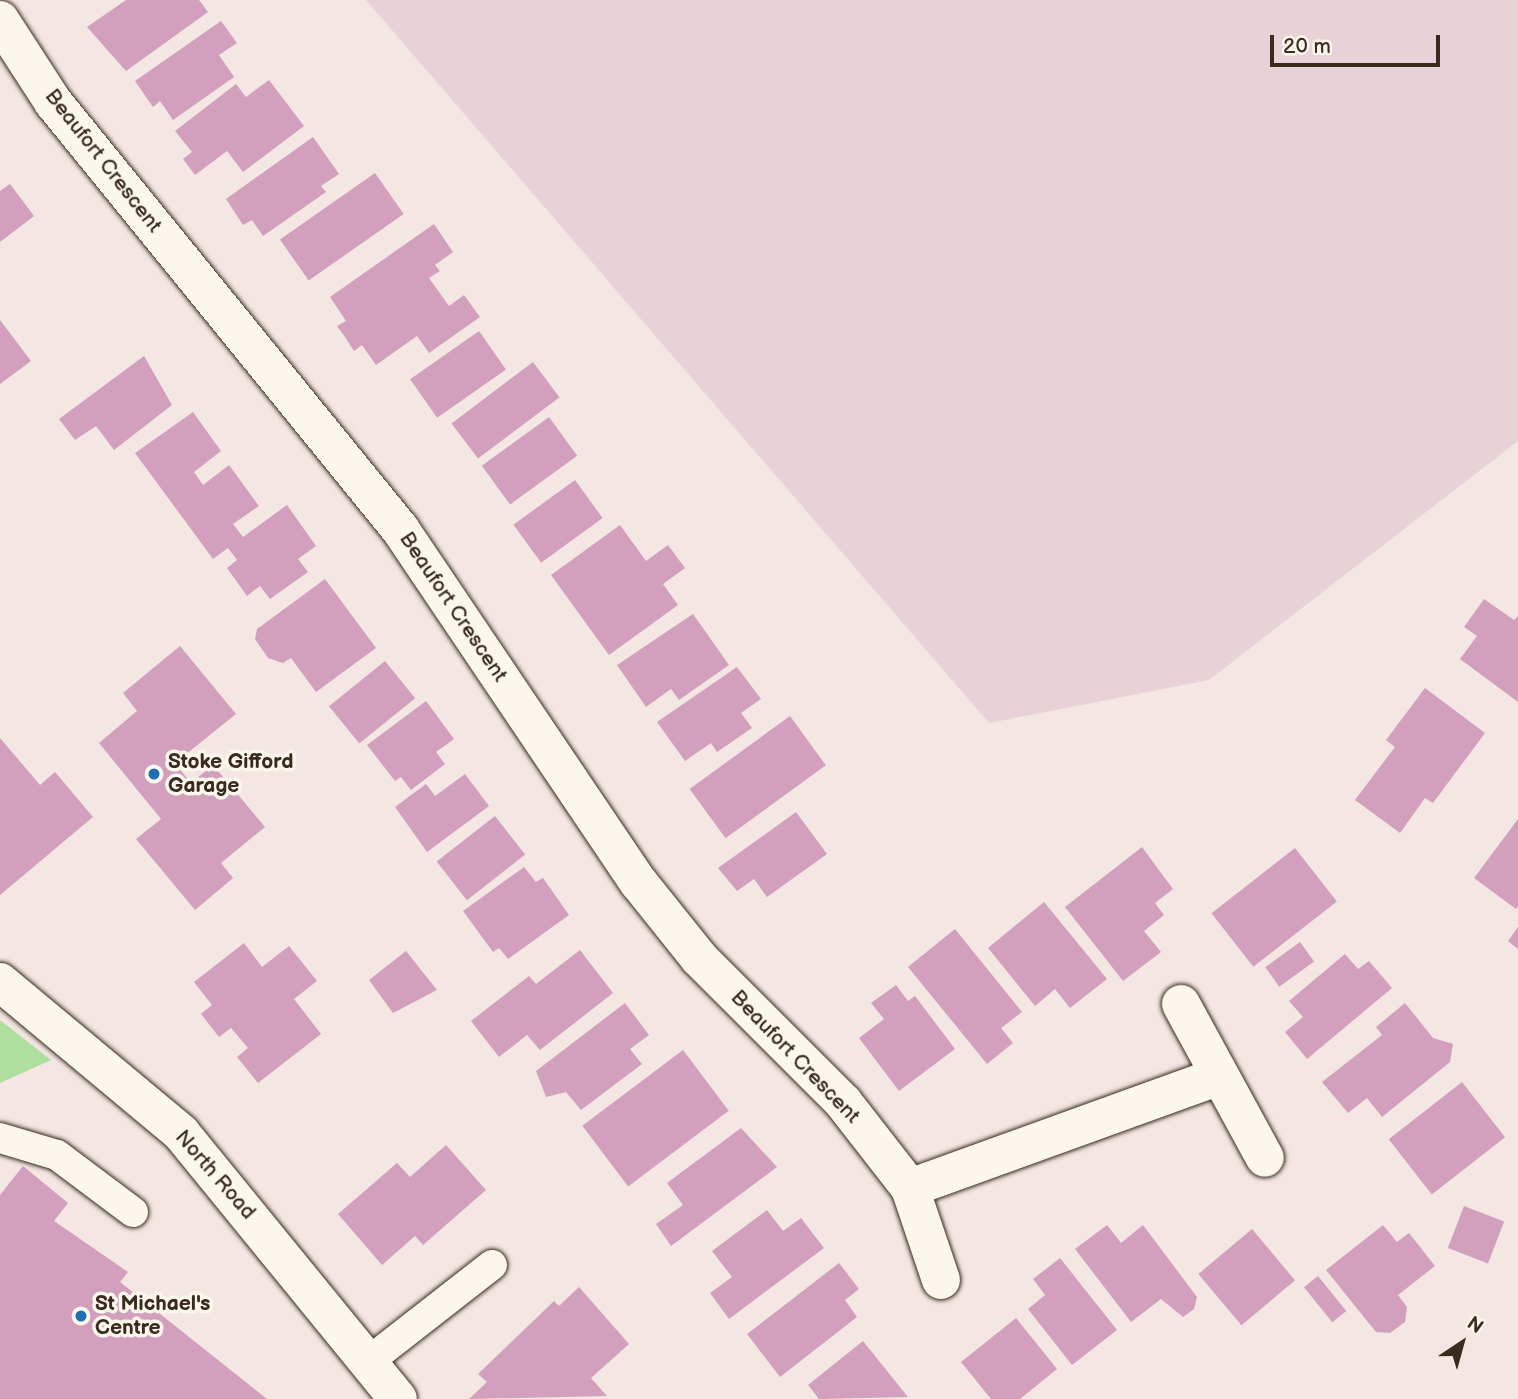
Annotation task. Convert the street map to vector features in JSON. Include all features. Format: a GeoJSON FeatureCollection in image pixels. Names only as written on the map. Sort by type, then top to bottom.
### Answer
{"type":"FeatureCollection","features":[{"type":"Feature","properties":{"kind":"street","name":"Beaufort Crescent"},"geometry":{"type":"LineString","coordinates":[[0,20],[53,102],[400,528],[639,884],[699,958],[844,1102],[910,1188],[941,1280]]}},
{"type":"Feature","properties":{"kind":"street","name":"North Road"},"geometry":{"type":"LineString","coordinates":[[0,982],[181,1133],[398,1399]]}},
{"type":"Feature","properties":{"kind":"street"},"geometry":{"type":"LineString","coordinates":[[1181,1004],[1217,1077],[1265,1158]]}},
{"type":"Feature","properties":{"kind":"street"},"geometry":{"type":"LineString","coordinates":[[910,1188],[1217,1077]]}},
{"type":"Feature","properties":{"kind":"lane"},"geometry":{"type":"LineString","coordinates":[[0,1138],[57,1155],[132,1212]]}},
{"type":"Feature","properties":{"kind":"lane"},"geometry":{"type":"LineString","coordinates":[[369,1361],[492,1265]]}},
{"type":"Feature","properties":{"kind":"shaded area"},"geometry":{"type":"Polygon","coordinates":[[[366,0],[1518,0],[1518,441],[1209,680],[989,723],[366,0]]]}},
{"type":"Feature","properties":{"kind":"green space"},"geometry":{"type":"Polygon","coordinates":[[[0,1020],[51,1060],[0,1083],[0,1020]]]}},
{"type":"Feature","properties":{"kind":"building"},"geometry":{"type":"Polygon","coordinates":[[[126,0],[199,0],[208,12],[126,71],[87,27],[126,0]]]}},
{"type":"Feature","properties":{"kind":"building"},"geometry":{"type":"Polygon","coordinates":[[[221,21],[237,43],[219,55],[234,77],[173,120],[160,101],[153,107],[135,81],[221,21]]]}},
{"type":"Feature","properties":{"kind":"building"},"geometry":{"type":"Polygon","coordinates":[[[269,80],[304,126],[243,172],[227,151],[195,175],[183,159],[192,152],[175,131],[236,84],[246,97],[269,80]]]}},
{"type":"Feature","properties":{"kind":"building"},"geometry":{"type":"Polygon","coordinates":[[[313,137],[339,174],[321,186],[326,192],[263,236],[252,220],[243,225],[226,199],[313,137]]]}},
{"type":"Feature","properties":{"kind":"building"},"geometry":{"type":"Polygon","coordinates":[[[375,173],[404,214],[309,280],[280,240],[375,173]]]}},
{"type":"Feature","properties":{"kind":"building"},"geometry":{"type":"Polygon","coordinates":[[[10,184],[34,216],[0,242],[0,191],[10,184]]]}},
{"type":"Feature","properties":{"kind":"building"},"geometry":{"type":"Polygon","coordinates":[[[434,224],[453,252],[435,265],[440,271],[429,278],[449,306],[464,295],[480,317],[429,353],[417,336],[376,365],[362,345],[354,351],[337,326],[346,321],[330,297],[434,224]]]}},
{"type":"Feature","properties":{"kind":"building"},"geometry":{"type":"Polygon","coordinates":[[[0,320],[31,361],[0,384],[0,320]]]}},
{"type":"Feature","properties":{"kind":"building"},"geometry":{"type":"Polygon","coordinates":[[[479,331],[506,370],[437,418],[410,379],[479,331]]]}},
{"type":"Feature","properties":{"kind":"building"},"geometry":{"type":"Polygon","coordinates":[[[144,356],[172,405],[114,450],[96,426],[75,440],[59,419],[144,356]]]}},
{"type":"Feature","properties":{"kind":"building"},"geometry":{"type":"Polygon","coordinates":[[[533,362],[559,397],[478,459],[452,423],[533,362]]]}},
{"type":"Feature","properties":{"kind":"building"},"geometry":{"type":"Polygon","coordinates":[[[193,412],[221,451],[194,472],[203,485],[229,465],[259,506],[233,524],[243,537],[287,505],[316,546],[298,559],[308,572],[270,599],[260,586],[247,596],[227,568],[237,560],[228,548],[213,559],[135,453],[193,412]]]}},
{"type":"Feature","properties":{"kind":"building"},"geometry":{"type":"Polygon","coordinates":[[[549,417],[577,456],[510,505],[482,466],[549,417]]]}},
{"type":"Feature","properties":{"kind":"building"},"geometry":{"type":"Polygon","coordinates":[[[575,480],[603,518],[541,563],[514,525],[575,480]]]}},
{"type":"Feature","properties":{"kind":"building"},"geometry":{"type":"Polygon","coordinates":[[[620,525],[646,561],[668,545],[685,568],[663,584],[678,605],[609,655],[551,575],[620,525]]]}},
{"type":"Feature","properties":{"kind":"building"},"geometry":{"type":"Polygon","coordinates":[[[325,579],[376,648],[316,692],[291,658],[283,663],[268,658],[255,639],[257,629],[325,579]]]}},
{"type":"Feature","properties":{"kind":"building"},"geometry":{"type":"Polygon","coordinates":[[[1484,599],[1514,620],[1518,616],[1518,702],[1460,659],[1477,636],[1464,627],[1484,599]]]}},
{"type":"Feature","properties":{"kind":"building"},"geometry":{"type":"Polygon","coordinates":[[[693,614],[729,665],[679,700],[671,689],[646,707],[617,665],[693,614]]]}},
{"type":"Feature","properties":{"kind":"building","name":"Stoke Gifford Garage"},"geometry":{"type":"Polygon","coordinates":[[[180,646],[236,714],[175,763],[191,783],[213,765],[265,827],[221,863],[233,878],[195,910],[136,839],[161,819],[99,743],[137,711],[123,693],[180,646]]]}},
{"type":"Feature","properties":{"kind":"building"},"geometry":{"type":"Polygon","coordinates":[[[385,661],[415,698],[359,744],[329,706],[385,661]]]}},
{"type":"Feature","properties":{"kind":"building"},"geometry":{"type":"Polygon","coordinates":[[[737,667],[761,699],[741,713],[752,728],[717,752],[711,743],[685,761],[657,722],[737,667]]]}},
{"type":"Feature","properties":{"kind":"building"},"geometry":{"type":"Polygon","coordinates":[[[1425,688],[1485,733],[1433,803],[1425,798],[1400,833],[1355,800],[1395,747],[1386,740],[1425,688]]]}},
{"type":"Feature","properties":{"kind":"building"},"geometry":{"type":"Polygon","coordinates":[[[426,701],[454,739],[436,752],[445,764],[411,790],[401,777],[395,781],[367,745],[426,701]]]}},
{"type":"Feature","properties":{"kind":"building"},"geometry":{"type":"Polygon","coordinates":[[[790,716],[826,765],[726,838],[690,789],[790,716]]]}},
{"type":"Feature","properties":{"kind":"building"},"geometry":{"type":"Polygon","coordinates":[[[0,738],[40,785],[55,772],[93,817],[0,895],[0,738]]]}},
{"type":"Feature","properties":{"kind":"building"},"geometry":{"type":"Polygon","coordinates":[[[465,774],[489,806],[427,852],[395,807],[426,784],[435,796],[465,774]]]}},
{"type":"Feature","properties":{"kind":"building"},"geometry":{"type":"Polygon","coordinates":[[[796,812],[827,854],[767,897],[754,879],[737,891],[718,868],[796,812]]]}},
{"type":"Feature","properties":{"kind":"building"},"geometry":{"type":"Polygon","coordinates":[[[495,816],[525,855],[467,900],[437,862],[495,816]]]}},
{"type":"Feature","properties":{"kind":"building"},"geometry":{"type":"Polygon","coordinates":[[[1518,819],[1518,906],[1516,909],[1474,878],[1518,819]]]}},
{"type":"Feature","properties":{"kind":"building"},"geometry":{"type":"Polygon","coordinates":[[[1142,847],[1173,889],[1155,903],[1164,915],[1144,931],[1161,952],[1123,981],[1065,907],[1142,847]]]}},
{"type":"Feature","properties":{"kind":"building"},"geometry":{"type":"Polygon","coordinates":[[[1295,848],[1337,902],[1253,967],[1211,913],[1295,848]]]}},
{"type":"Feature","properties":{"kind":"building"},"geometry":{"type":"Polygon","coordinates":[[[524,867],[536,882],[543,878],[569,915],[508,959],[499,948],[493,952],[463,911],[524,867]]]}},
{"type":"Feature","properties":{"kind":"building"},"geometry":{"type":"Polygon","coordinates":[[[1044,902],[1107,979],[1070,1008],[1055,989],[1035,1006],[988,948],[1044,902]]]}},
{"type":"Feature","properties":{"kind":"building"},"geometry":{"type":"Polygon","coordinates":[[[1518,927],[1518,949],[1508,941],[1518,927]]]}},
{"type":"Feature","properties":{"kind":"building"},"geometry":{"type":"Polygon","coordinates":[[[955,929],[1022,1012],[1001,1028],[1013,1043],[987,1064],[908,967],[955,929]]]}},
{"type":"Feature","properties":{"kind":"building"},"geometry":{"type":"Polygon","coordinates":[[[1300,942],[1314,961],[1279,987],[1265,967],[1300,942]]]}},
{"type":"Feature","properties":{"kind":"building"},"geometry":{"type":"Polygon","coordinates":[[[244,943],[262,967],[289,946],[317,981],[294,999],[321,1034],[258,1083],[237,1057],[248,1048],[231,1028],[219,1037],[201,1014],[212,1005],[194,982],[244,943]]]}},
{"type":"Feature","properties":{"kind":"building"},"geometry":{"type":"Polygon","coordinates":[[[580,950],[613,993],[540,1050],[527,1035],[499,1057],[471,1021],[529,976],[536,984],[580,950]]]}},
{"type":"Feature","properties":{"kind":"building"},"geometry":{"type":"Polygon","coordinates":[[[406,951],[437,990],[393,1013],[369,980],[406,951]]]}},
{"type":"Feature","properties":{"kind":"building"},"geometry":{"type":"Polygon","coordinates":[[[1345,954],[1358,969],[1369,961],[1392,988],[1307,1059],[1285,1032],[1303,1017],[1289,1001],[1345,954]]]}},
{"type":"Feature","properties":{"kind":"building"},"geometry":{"type":"Polygon","coordinates":[[[896,985],[908,1001],[915,996],[955,1049],[899,1091],[859,1038],[884,1019],[871,1003],[896,985]]]}},
{"type":"Feature","properties":{"kind":"building"},"geometry":{"type":"Polygon","coordinates":[[[625,1003],[649,1035],[630,1049],[642,1064],[581,1110],[566,1092],[546,1097],[536,1071],[625,1003]]]}},
{"type":"Feature","properties":{"kind":"building"},"geometry":{"type":"Polygon","coordinates":[[[1405,1003],[1433,1038],[1453,1044],[1450,1062],[1382,1117],[1367,1098],[1348,1113],[1322,1082],[1382,1035],[1376,1027],[1405,1003]]]}},
{"type":"Feature","properties":{"kind":"building"},"geometry":{"type":"Polygon","coordinates":[[[683,1050],[729,1111],[628,1187],[582,1126],[683,1050]]]}},
{"type":"Feature","properties":{"kind":"building"},"geometry":{"type":"Polygon","coordinates":[[[1462,1082],[1505,1137],[1432,1194],[1389,1139],[1462,1082]]]}},
{"type":"Feature","properties":{"kind":"building"},"geometry":{"type":"Polygon","coordinates":[[[741,1128],[777,1167],[671,1246],[656,1224],[683,1205],[667,1183],[741,1128]]]}},
{"type":"Feature","properties":{"kind":"building"},"geometry":{"type":"Polygon","coordinates":[[[446,1145],[486,1190],[423,1245],[415,1236],[382,1265],[338,1214],[397,1163],[410,1177],[446,1145]]]}},
{"type":"Feature","properties":{"kind":"building","name":"St Michael's Centre"},"geometry":{"type":"Polygon","coordinates":[[[23,1166],[68,1203],[54,1221],[128,1272],[120,1282],[267,1399],[0,1399],[0,1195],[23,1166]]]}},
{"type":"Feature","properties":{"kind":"building"},"geometry":{"type":"Polygon","coordinates":[[[1464,1206],[1504,1221],[1488,1263],[1448,1248],[1464,1206]]]}},
{"type":"Feature","properties":{"kind":"building"},"geometry":{"type":"Polygon","coordinates":[[[767,1210],[783,1231],[801,1218],[824,1248],[729,1319],[710,1293],[732,1277],[712,1251],[767,1210]]]}},
{"type":"Feature","properties":{"kind":"building"},"geometry":{"type":"Polygon","coordinates":[[[1107,1225],[1121,1243],[1143,1225],[1197,1297],[1194,1309],[1183,1317],[1161,1299],[1131,1322],[1075,1249],[1107,1225]]]}},
{"type":"Feature","properties":{"kind":"building"},"geometry":{"type":"Polygon","coordinates":[[[1383,1225],[1397,1242],[1409,1233],[1435,1266],[1398,1295],[1407,1307],[1405,1322],[1390,1333],[1376,1332],[1326,1270],[1383,1225]]]}},
{"type":"Feature","properties":{"kind":"building"},"geometry":{"type":"Polygon","coordinates":[[[1252,1229],[1295,1280],[1241,1325],[1198,1274],[1252,1229]]]}},
{"type":"Feature","properties":{"kind":"building"},"geometry":{"type":"Polygon","coordinates":[[[1060,1258],[1117,1330],[1072,1365],[1028,1309],[1045,1295],[1033,1279],[1060,1258]]]}},
{"type":"Feature","properties":{"kind":"building"},"geometry":{"type":"Polygon","coordinates":[[[839,1263],[859,1289],[845,1300],[857,1317],[780,1377],[747,1334],[839,1263]]]}},
{"type":"Feature","properties":{"kind":"building"},"geometry":{"type":"Polygon","coordinates":[[[1318,1276],[1346,1311],[1332,1322],[1304,1287],[1318,1276]]]}},
{"type":"Feature","properties":{"kind":"building"},"geometry":{"type":"Polygon","coordinates":[[[579,1287],[629,1344],[591,1378],[607,1396],[469,1399],[487,1382],[478,1374],[554,1301],[559,1306],[579,1287]]]}},
{"type":"Feature","properties":{"kind":"building"},"geometry":{"type":"Polygon","coordinates":[[[1016,1318],[1057,1369],[1020,1399],[991,1399],[961,1362],[1016,1318]]]}},
{"type":"Feature","properties":{"kind":"building"},"geometry":{"type":"Polygon","coordinates":[[[863,1341],[908,1397],[819,1399],[808,1385],[863,1341]]]}},
{"type":"Feature","properties":{"kind":"place","name":"Stoke Gifford Garage"},"geometry":{"type":"Point","coordinates":[154,774]}},
{"type":"Feature","properties":{"kind":"place","name":"St Michael's Centre"},"geometry":{"type":"Point","coordinates":[81,1316]}}]}
